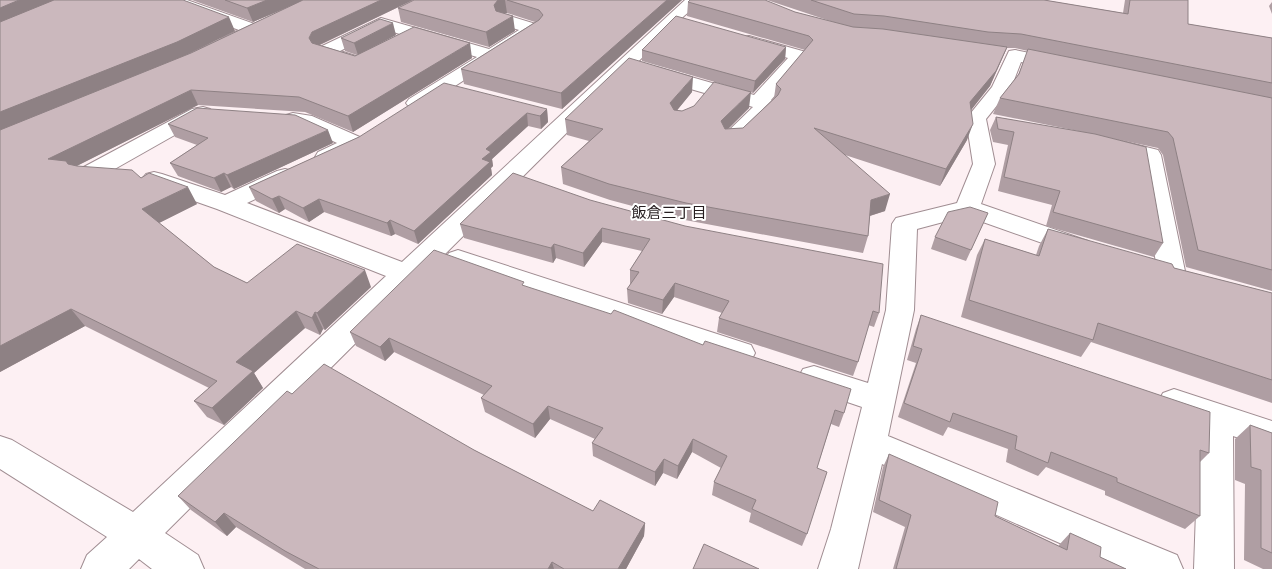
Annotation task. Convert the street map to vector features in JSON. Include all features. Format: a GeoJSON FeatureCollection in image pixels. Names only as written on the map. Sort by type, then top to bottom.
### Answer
{"type":"FeatureCollection","features":[{"type":"Feature","properties":{"kind":"street"},"geometry":{"type":"LineString","coordinates":[[183,1],[262,27],[216,48]]}},
{"type":"Feature","properties":{"kind":"street"},"geometry":{"type":"LineString","coordinates":[[101,569],[510,175],[559,117],[688,9]]}},
{"type":"Feature","properties":{"kind":"street"},"geometry":{"type":"LineString","coordinates":[[368,59],[360,64],[324,52],[406,11]]}},
{"type":"Feature","properties":{"kind":"street"},"geometry":{"type":"LineString","coordinates":[[402,112],[533,29],[506,20]]}},
{"type":"Feature","properties":{"kind":"street"},"geometry":{"type":"LineString","coordinates":[[380,23],[490,55]]}},
{"type":"Feature","properties":{"kind":"street"},"geometry":{"type":"LineString","coordinates":[[392,46],[416,33]]}},
{"type":"Feature","properties":{"kind":"street"},"geometry":{"type":"LineString","coordinates":[[736,38],[800,56],[758,102]]}},
{"type":"Feature","properties":{"kind":"street"},"geometry":{"type":"LineString","coordinates":[[967,208],[984,164],[976,119],[1001,88],[1007,55],[1083,69]]}},
{"type":"Feature","properties":{"kind":"street"},"geometry":{"type":"LineString","coordinates":[[624,64],[767,104],[732,138]]}},
{"type":"Feature","properties":{"kind":"street"},"geometry":{"type":"LineString","coordinates":[[442,86],[469,93]]}},
{"type":"Feature","properties":{"kind":"street"},"geometry":{"type":"LineString","coordinates":[[692,107],[709,87]]}},
{"type":"Feature","properties":{"kind":"street"},"geometry":{"type":"LineString","coordinates":[[228,114],[199,113],[88,174],[160,179],[407,274]]}},
{"type":"Feature","properties":{"kind":"street"},"geometry":{"type":"LineString","coordinates":[[226,204],[362,138],[305,120],[276,118]]}},
{"type":"Feature","properties":{"kind":"street"},"geometry":{"type":"LineString","coordinates":[[976,119],[1004,124]]}},
{"type":"Feature","properties":{"kind":"street"},"geometry":{"type":"LineString","coordinates":[[1088,140],[1150,155],[1172,276]]}},
{"type":"Feature","properties":{"kind":"street"},"geometry":{"type":"LineString","coordinates":[[510,175],[537,184]]}},
{"type":"Feature","properties":{"kind":"street"},"geometry":{"type":"LineString","coordinates":[[838,569],[850,529],[879,400],[914,315],[893,270],[904,224],[967,208],[1097,253]]}},
{"type":"Feature","properties":{"kind":"street"},"geometry":{"type":"LineString","coordinates":[[432,251],[879,400]]}},
{"type":"Feature","properties":{"kind":"street"},"geometry":{"type":"LineString","coordinates":[[1144,267],[1199,283]]}},
{"type":"Feature","properties":{"kind":"street"},"geometry":{"type":"LineString","coordinates":[[1151,394],[1272,435]]}},
{"type":"Feature","properties":{"kind":"street"},"geometry":{"type":"LineString","coordinates":[[1214,569],[1216,416]]}},
{"type":"Feature","properties":{"kind":"street"},"geometry":{"type":"LineString","coordinates":[[869,443],[1163,569]]}},
{"type":"Feature","properties":{"kind":"street"},"geometry":{"type":"LineString","coordinates":[[0,451],[137,535],[184,569]]}},
{"type":"Feature","properties":{"kind":"building"},"geometry":{"type":"Polygon","coordinates":[[[0,0],[19,0],[0,8],[0,0]]]}},
{"type":"Feature","properties":{"kind":"building"},"geometry":{"type":"Polygon","coordinates":[[[54,0],[183,0],[229,17],[177,42],[0,112],[0,22],[54,0]]]}},
{"type":"Feature","properties":{"kind":"building"},"geometry":{"type":"Polygon","coordinates":[[[225,0],[267,0],[247,8],[225,0]]]}},
{"type":"Feature","properties":{"kind":"building"},"geometry":{"type":"Polygon","coordinates":[[[303,0],[381,0],[312,32],[309,38],[312,43],[355,56],[414,27],[470,43],[348,116],[299,97],[191,90],[48,159],[66,161],[68,164],[77,166],[132,170],[141,178],[149,173],[188,187],[142,209],[214,267],[247,283],[297,244],[365,270],[317,313],[315,312],[312,318],[296,311],[236,362],[253,371],[212,408],[194,401],[217,381],[71,309],[0,346],[0,130],[191,53],[303,0]]]}},
{"type":"Feature","properties":{"kind":"building"},"geometry":{"type":"Polygon","coordinates":[[[414,0],[498,0],[494,5],[496,11],[513,16],[486,32],[398,8],[414,0]]]}},
{"type":"Feature","properties":{"kind":"building"},"geometry":{"type":"Polygon","coordinates":[[[507,0],[667,0],[561,93],[461,69],[539,20],[543,15],[539,10],[507,0]]]}},
{"type":"Feature","properties":{"kind":"building"},"geometry":{"type":"Polygon","coordinates":[[[690,0],[765,0],[795,12],[853,27],[883,29],[1007,47],[996,71],[970,102],[973,124],[946,169],[814,128],[890,194],[871,200],[868,236],[686,203],[609,184],[561,167],[603,129],[565,119],[629,58],[693,77],[670,103],[674,110],[682,111],[694,106],[714,82],[751,92],[721,121],[725,129],[743,128],[778,95],[781,89],[776,84],[813,40],[809,36],[688,2],[690,0]]]}},
{"type":"Feature","properties":{"kind":"building"},"geometry":{"type":"Polygon","coordinates":[[[811,0],[1044,0],[1128,14],[1130,0],[1188,0],[1188,24],[1272,38],[1272,83],[1021,34],[988,32],[884,16],[854,14],[811,0]]]}},
{"type":"Feature","properties":{"kind":"building"},"geometry":{"type":"Polygon","coordinates":[[[676,16],[786,47],[755,81],[642,50],[676,16]]]}},
{"type":"Feature","properties":{"kind":"building"},"geometry":{"type":"Polygon","coordinates":[[[380,19],[393,23],[354,43],[341,38],[380,19]]]}},
{"type":"Feature","properties":{"kind":"building"},"geometry":{"type":"Polygon","coordinates":[[[1028,49],[1272,98],[1272,270],[1198,250],[1173,138],[1168,132],[1000,98],[1019,74],[1028,49]]]}},
{"type":"Feature","properties":{"kind":"building"},"geometry":{"type":"Polygon","coordinates":[[[444,83],[547,109],[540,116],[527,113],[486,149],[491,152],[482,159],[490,162],[414,231],[390,220],[387,223],[319,199],[303,208],[279,196],[272,199],[249,187],[359,137],[444,83]]]}},
{"type":"Feature","properties":{"kind":"building"},"geometry":{"type":"Polygon","coordinates":[[[197,108],[295,115],[328,130],[227,175],[224,173],[214,178],[170,163],[208,138],[168,124],[197,108]]]}},
{"type":"Feature","properties":{"kind":"building"},"geometry":{"type":"Polygon","coordinates":[[[996,117],[1095,134],[1146,147],[1163,243],[1053,212],[1060,191],[1004,177],[1014,132],[998,129],[996,117]]]}},
{"type":"Feature","properties":{"kind":"building"},"geometry":{"type":"Polygon","coordinates":[[[513,173],[590,200],[685,226],[883,264],[879,313],[873,311],[858,362],[719,318],[729,301],[675,283],[663,300],[627,289],[639,272],[630,270],[650,239],[602,228],[583,253],[554,244],[551,248],[460,224],[513,173]]]}},
{"type":"Feature","properties":{"kind":"building"},"geometry":{"type":"Polygon","coordinates":[[[970,207],[988,213],[971,250],[935,237],[948,212],[970,207]]]}},
{"type":"Feature","properties":{"kind":"building"},"geometry":{"type":"Polygon","coordinates":[[[1048,229],[1172,264],[1174,268],[1272,293],[1272,380],[1098,323],[1093,340],[969,300],[985,239],[1039,256],[1048,229]]]}},
{"type":"Feature","properties":{"kind":"building"},"geometry":{"type":"Polygon","coordinates":[[[434,250],[524,282],[522,285],[611,314],[614,310],[703,345],[705,341],[851,389],[844,413],[835,410],[817,468],[827,472],[807,534],[752,509],[756,500],[714,482],[727,456],[693,439],[678,466],[664,459],[655,472],[592,443],[603,428],[548,406],[533,424],[481,398],[492,386],[389,338],[380,347],[350,332],[434,250]]]}},
{"type":"Feature","properties":{"kind":"building"},"geometry":{"type":"Polygon","coordinates":[[[921,315],[1210,412],[1209,453],[1200,450],[1200,516],[1117,482],[1117,478],[1051,452],[1048,463],[1015,449],[1017,436],[953,413],[950,422],[904,403],[922,349],[913,346],[921,315]]]}},
{"type":"Feature","properties":{"kind":"building"},"geometry":{"type":"Polygon","coordinates":[[[324,364],[474,450],[593,511],[600,500],[645,523],[618,569],[564,569],[552,562],[548,569],[319,569],[285,551],[224,513],[215,522],[178,496],[287,391],[292,394],[324,364]]]}},
{"type":"Feature","properties":{"kind":"building"},"geometry":{"type":"Polygon","coordinates":[[[1250,425],[1272,433],[1272,553],[1261,548],[1261,470],[1251,467],[1250,425]]]}},
{"type":"Feature","properties":{"kind":"building"},"geometry":{"type":"Polygon","coordinates":[[[889,454],[998,502],[995,516],[1067,550],[1070,533],[1101,547],[1100,557],[1126,569],[896,569],[911,515],[879,500],[889,454]]]}},
{"type":"Feature","properties":{"kind":"building"},"geometry":{"type":"Polygon","coordinates":[[[704,544],[759,569],[693,569],[704,544]]]}},
{"type":"Feature","properties":{"kind":"district","name":"飯倉三丁目"},"geometry":{"type":"Point","coordinates":[669,212]}}]}
